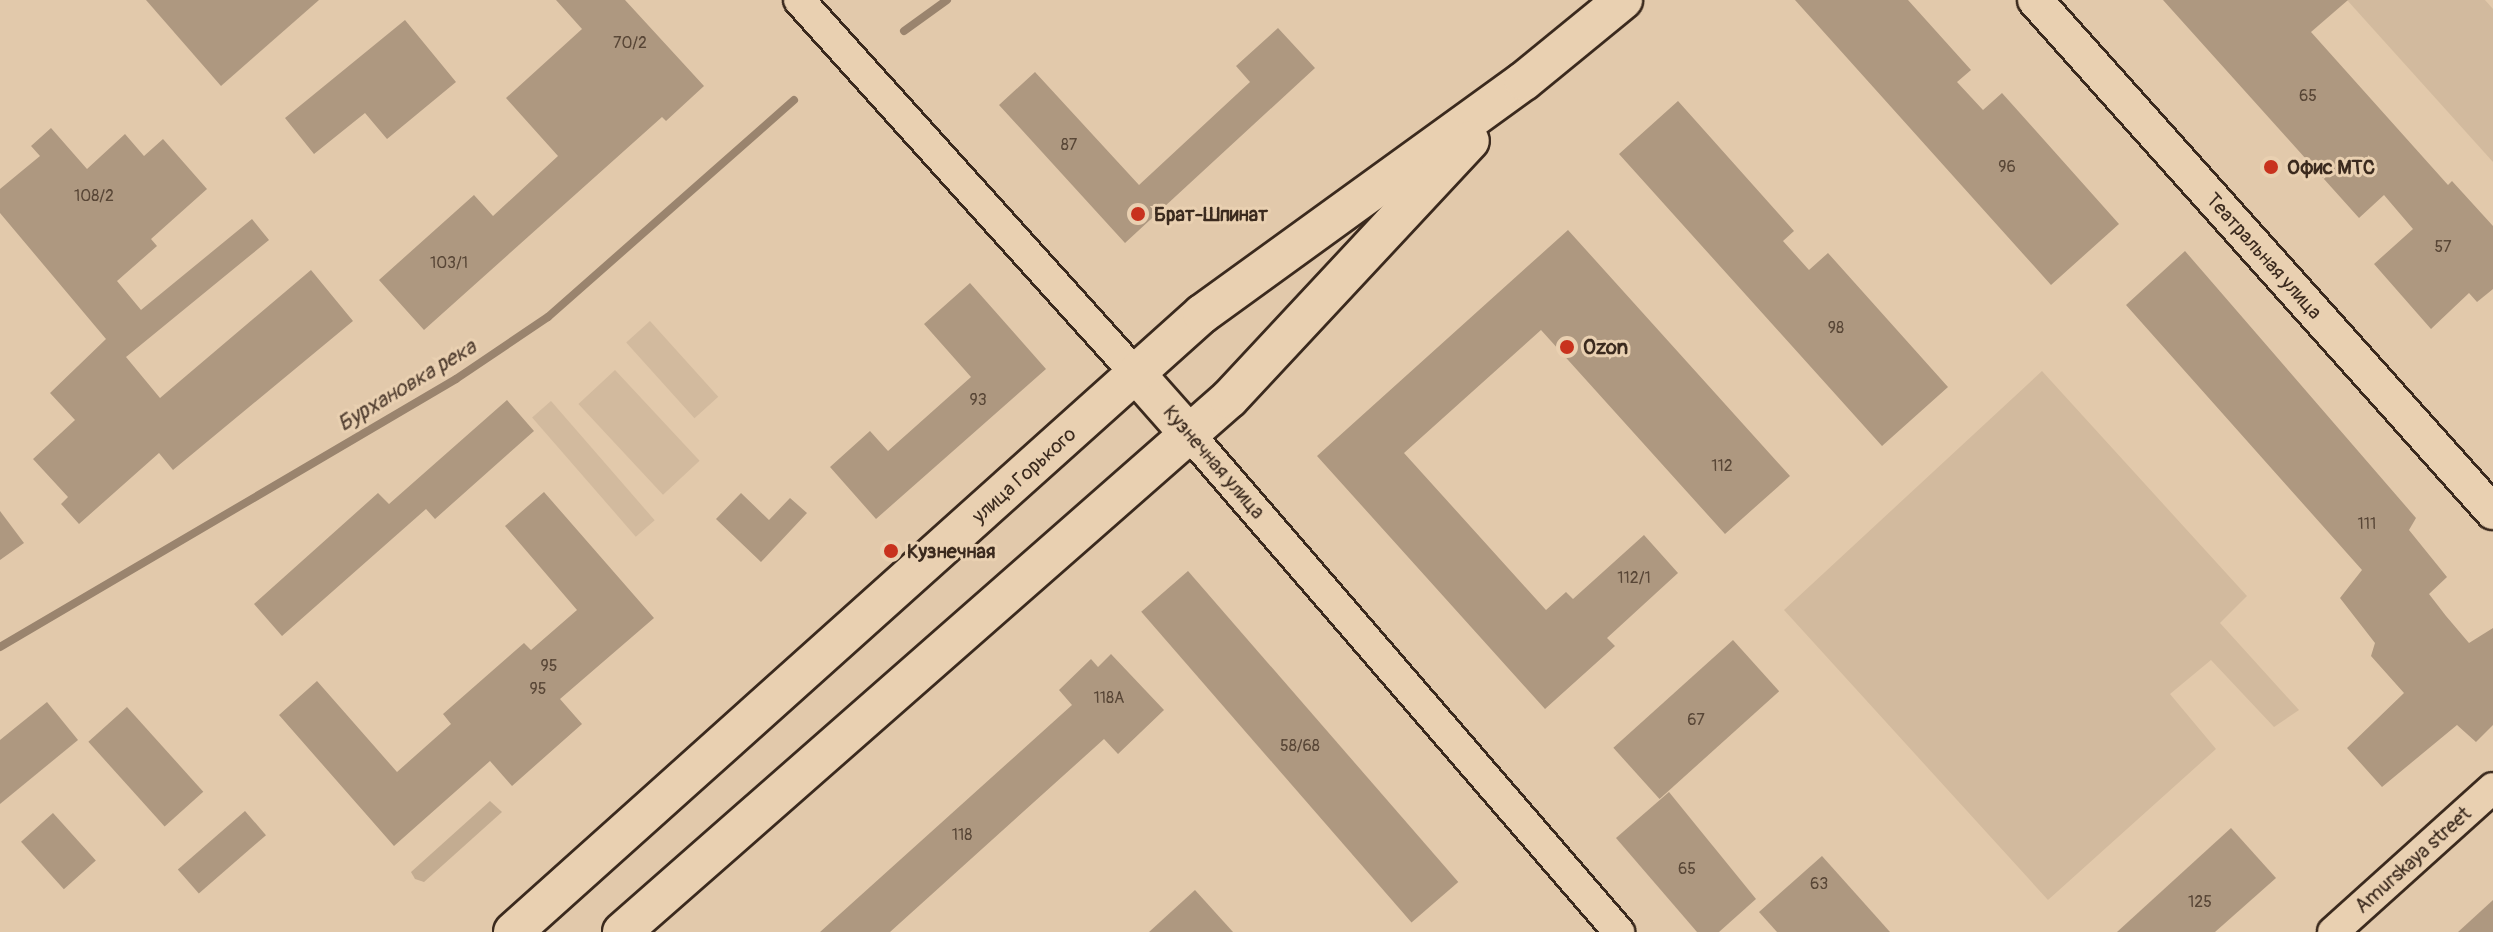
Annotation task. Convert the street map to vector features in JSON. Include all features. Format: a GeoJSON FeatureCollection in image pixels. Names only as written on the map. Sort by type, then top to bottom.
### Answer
{"type":"FeatureCollection","features":[{"type":"Feature","properties":{"kind":"main road","name":"улица Горького"},"geometry":{"type":"LineString","coordinates":[[513,932],[1202,314],[1524,81],[1623,0]]}},
{"type":"Feature","properties":{"kind":"main road","name":"Театральная улица"},"geometry":{"type":"LineString","coordinates":[[2035,0],[2493,512]]}},
{"type":"Feature","properties":{"kind":"main road","name":"улица Горького"},"geometry":{"type":"LineString","coordinates":[[622,932],[1258,372],[1524,81]]}},
{"type":"Feature","properties":{"kind":"main road","name":"Кузнечная улица"},"geometry":{"type":"LineString","coordinates":[[1136,374],[1190,435]]}},
{"type":"Feature","properties":{"kind":"street","name":"Кузнечная улица"},"geometry":{"type":"LineString","coordinates":[[799,0],[1136,374]]}},
{"type":"Feature","properties":{"kind":"street","name":"Кузнечная улица"},"geometry":{"type":"LineString","coordinates":[[1190,435],[1619,932]]}},
{"type":"Feature","properties":{"kind":"street","name":"Amurskaya street"},"geometry":{"type":"LineString","coordinates":[[2333,932],[2493,788]]}},
{"type":"Feature","properties":{"kind":"shaded area"},"geometry":{"type":"Polygon","coordinates":[[[2347,0],[2485,0],[2493,9],[2493,162],[2347,0]]]}},
{"type":"Feature","properties":{"kind":"shaded area"},"geometry":{"type":"Polygon","coordinates":[[[650,321],[718,397],[694,418],[626,342],[650,321]]]}},
{"type":"Feature","properties":{"kind":"shaded area"},"geometry":{"type":"Polygon","coordinates":[[[615,370],[700,461],[663,495],[578,404],[615,370]]]}},
{"type":"Feature","properties":{"kind":"shaded area"},"geometry":{"type":"Polygon","coordinates":[[[2042,371],[2247,596],[2220,623],[2299,710],[2274,727],[2211,660],[2170,694],[2216,749],[2048,900],[1784,610],[2042,371]]]}},
{"type":"Feature","properties":{"kind":"shaded area"},"geometry":{"type":"Polygon","coordinates":[[[551,401],[655,520],[636,537],[532,417],[551,401]]]}},
{"type":"Feature","properties":{"kind":"shaded area"},"geometry":{"type":"Polygon","coordinates":[[[490,801],[502,812],[424,882],[415,879],[411,872],[490,801]]]}},
{"type":"Feature","properties":{"kind":"building"},"geometry":{"type":"Polygon","coordinates":[[[146,0],[319,0],[221,86],[146,0]]]}},
{"type":"Feature","properties":{"kind":"building"},"geometry":{"type":"Polygon","coordinates":[[[556,0],[625,0],[704,86],[666,121],[662,117],[424,330],[379,280],[474,195],[493,216],[558,156],[506,98],[582,29],[556,0]]]}},
{"type":"Feature","properties":{"kind":"building"},"geometry":{"type":"Polygon","coordinates":[[[1795,0],[1908,0],[1971,70],[1957,82],[1983,110],[2002,93],[2119,224],[2051,285],[1795,0]]]}},
{"type":"Feature","properties":{"kind":"building"},"geometry":{"type":"Polygon","coordinates":[[[2163,0],[2348,0],[2311,32],[2448,185],[2452,181],[2493,226],[2493,289],[2477,302],[2469,293],[2431,329],[2374,264],[2413,229],[2384,195],[2359,218],[2163,0]]]}},
{"type":"Feature","properties":{"kind":"building"},"geometry":{"type":"Polygon","coordinates":[[[405,20],[456,82],[387,139],[365,113],[314,154],[285,118],[405,20]]]}},
{"type":"Feature","properties":{"kind":"building"},"geometry":{"type":"Polygon","coordinates":[[[1278,28],[1315,68],[1125,243],[999,105],[1035,72],[1139,185],[1250,82],[1236,66],[1278,28]]]}},
{"type":"Feature","properties":{"kind":"building"},"geometry":{"type":"Polygon","coordinates":[[[1678,101],[1794,231],[1783,241],[1809,270],[1828,253],[1948,387],[1882,446],[1619,154],[1678,101]]]}},
{"type":"Feature","properties":{"kind":"building"},"geometry":{"type":"Polygon","coordinates":[[[51,128],[87,169],[125,134],[144,156],[163,139],[207,189],[151,239],[157,246],[117,281],[141,310],[252,219],[269,240],[126,357],[160,398],[311,270],[353,321],[173,470],[159,453],[79,524],[61,504],[68,497],[33,459],[75,420],[50,393],[106,339],[0,213],[0,189],[40,156],[31,146],[51,128]]]}},
{"type":"Feature","properties":{"kind":"building"},"geometry":{"type":"Polygon","coordinates":[[[1568,230],[1790,476],[1725,534],[1541,330],[1404,453],[1546,610],[1566,592],[1573,599],[1644,535],[1678,573],[1607,638],[1615,646],[1545,709],[1317,456],[1568,230]]]}},
{"type":"Feature","properties":{"kind":"building"},"geometry":{"type":"Polygon","coordinates":[[[2185,251],[2416,518],[2409,530],[2447,577],[2429,594],[2446,616],[2469,643],[2493,628],[2493,725],[2476,742],[2457,725],[2382,787],[2347,748],[2404,693],[2371,656],[2375,643],[2340,598],[2362,570],[2126,305],[2185,251]]]}},
{"type":"Feature","properties":{"kind":"building"},"geometry":{"type":"Polygon","coordinates":[[[970,283],[1046,369],[876,519],[830,467],[870,431],[888,451],[971,377],[924,324],[970,283]]]}},
{"type":"Feature","properties":{"kind":"building"},"geometry":{"type":"Polygon","coordinates":[[[507,400],[534,431],[435,519],[426,509],[282,636],[254,604],[378,493],[389,504],[507,400]]]}},
{"type":"Feature","properties":{"kind":"building"},"geometry":{"type":"Polygon","coordinates":[[[544,492],[654,618],[560,699],[582,724],[512,786],[490,761],[394,846],[279,715],[317,681],[397,772],[451,724],[443,714],[524,643],[531,650],[577,610],[505,526],[544,492]]]}},
{"type":"Feature","properties":{"kind":"building"},"geometry":{"type":"Polygon","coordinates":[[[741,493],[769,520],[790,498],[807,513],[761,562],[716,519],[741,493]]]}},
{"type":"Feature","properties":{"kind":"building"},"geometry":{"type":"Polygon","coordinates":[[[0,511],[24,543],[0,560],[0,511]]]}},
{"type":"Feature","properties":{"kind":"building"},"geometry":{"type":"Polygon","coordinates":[[[1188,571],[1458,882],[1412,923],[1141,612],[1188,571]]]}},
{"type":"Feature","properties":{"kind":"building"},"geometry":{"type":"Polygon","coordinates":[[[1733,640],[1779,691],[1660,799],[1613,748],[1733,640]]]}},
{"type":"Feature","properties":{"kind":"building"},"geometry":{"type":"Polygon","coordinates":[[[1111,654],[1164,710],[1118,754],[1104,739],[890,932],[820,932],[1072,705],[1059,690],[1091,659],[1098,667],[1111,654]]]}},
{"type":"Feature","properties":{"kind":"building"},"geometry":{"type":"Polygon","coordinates":[[[47,702],[78,740],[0,804],[0,740],[47,702]]]}},
{"type":"Feature","properties":{"kind":"building"},"geometry":{"type":"Polygon","coordinates":[[[127,707],[203,792],[165,827],[88,742],[127,707]]]}},
{"type":"Feature","properties":{"kind":"building"},"geometry":{"type":"Polygon","coordinates":[[[1669,792],[1756,899],[1719,932],[1697,932],[1616,838],[1669,792]]]}},
{"type":"Feature","properties":{"kind":"building"},"geometry":{"type":"Polygon","coordinates":[[[245,811],[266,835],[199,894],[178,869],[245,811]]]}},
{"type":"Feature","properties":{"kind":"building"},"geometry":{"type":"Polygon","coordinates":[[[53,813],[96,861],[64,889],[21,842],[53,813]]]}},
{"type":"Feature","properties":{"kind":"building"},"geometry":{"type":"Polygon","coordinates":[[[2231,828],[2276,878],[2215,932],[2117,932],[2231,828]]]}},
{"type":"Feature","properties":{"kind":"building"},"geometry":{"type":"Polygon","coordinates":[[[1822,856],[1890,932],[1777,932],[1759,912],[1822,856]]]}},
{"type":"Feature","properties":{"kind":"building"},"geometry":{"type":"Polygon","coordinates":[[[1195,890],[1233,932],[1149,932],[1195,890]]]}},
{"type":"Feature","properties":{"kind":"building"},"geometry":{"type":"Polygon","coordinates":[[[2493,900],[2493,932],[2458,932],[2493,900]]]}},
{"type":"Feature","properties":{"kind":"waterway","name":"Бурхановка река"},"geometry":{"type":"LineString","coordinates":[[904,31],[947,0]]}},
{"type":"Feature","properties":{"kind":"waterway","name":"Бурхановка река"},"geometry":{"type":"LineString","coordinates":[[0,647],[456,379],[548,317],[794,100]]}},
{"type":"Feature","properties":{"kind":"place","name":"Офис МТС"},"geometry":{"type":"Point","coordinates":[2271,167]}},
{"type":"Feature","properties":{"kind":"place","name":"Брат-Шпинат"},"geometry":{"type":"Point","coordinates":[1138,214]}},
{"type":"Feature","properties":{"kind":"place","name":"Ozon"},"geometry":{"type":"Point","coordinates":[1567,347]}},
{"type":"Feature","properties":{"kind":"place","name":"Кузнечная"},"geometry":{"type":"Point","coordinates":[891,551]}}]}
